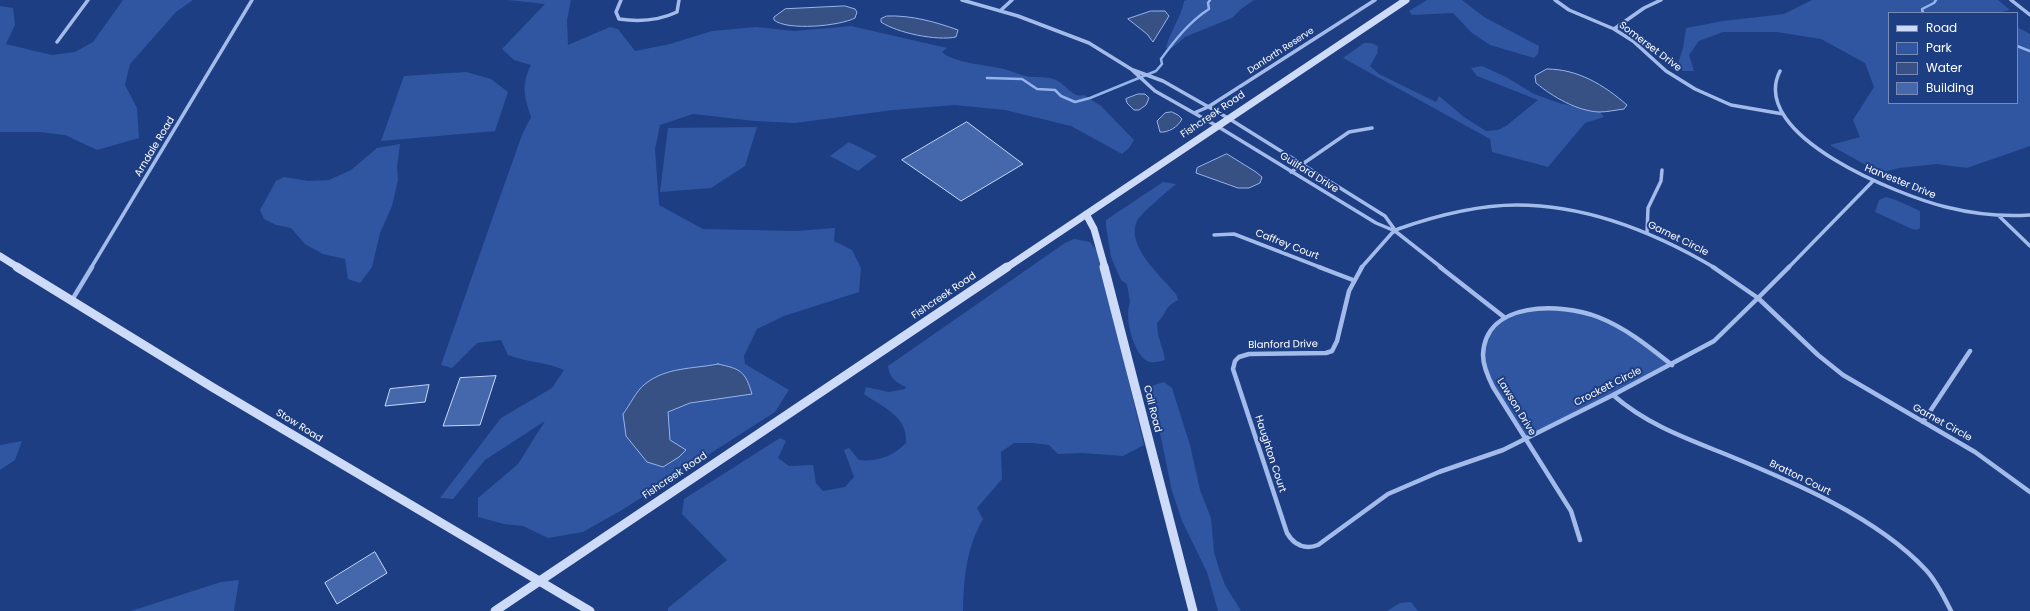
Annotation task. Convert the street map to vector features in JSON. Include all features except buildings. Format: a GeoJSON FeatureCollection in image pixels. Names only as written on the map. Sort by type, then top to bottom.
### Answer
{"type":"FeatureCollection","features":[{"type":"Feature","properties":{"kind":"street"},"geometry":{"type":"LineString","coordinates":[[57,42],[88,0]]}},
{"type":"Feature","properties":{"kind":"street","name":"Arndale Road"},"geometry":{"type":"LineString","coordinates":[[71,301],[252,0]]}},
{"type":"Feature","properties":{"kind":"street"},"geometry":{"type":"LineString","coordinates":[[621,0],[616,12],[619,19],[628,21],[665,18],[677,12],[679,0]]}},
{"type":"Feature","properties":{"kind":"street","name":"Guilford Drive"},"geometry":{"type":"LineString","coordinates":[[962,0],[1000,11],[1089,44],[1138,73],[1163,82],[1228,118],[1385,216],[1395,231]]}},
{"type":"Feature","properties":{"kind":"street"},"geometry":{"type":"LineString","coordinates":[[1000,11],[1012,0]]}},
{"type":"Feature","properties":{"kind":"street","name":"Danforth Reserve"},"geometry":{"type":"LineString","coordinates":[[1194,113],[1208,107],[1375,0]]}},
{"type":"Feature","properties":{"kind":"street","name":"Fishcreek Road"},"geometry":{"type":"LineString","coordinates":[[495,611],[540,582],[709,466],[1406,0]]}},
{"type":"Feature","properties":{"kind":"street","name":"Somerset Drive"},"geometry":{"type":"LineString","coordinates":[[1555,0],[1569,10],[1614,29],[1632,41],[1666,71],[1696,89],[1731,105],[1782,114]]}},
{"type":"Feature","properties":{"kind":"street"},"geometry":{"type":"LineString","coordinates":[[1614,29],[1644,8],[1661,0]]}},
{"type":"Feature","properties":{"kind":"street"},"geometry":{"type":"LineString","coordinates":[[2011,0],[2030,15]]}},
{"type":"Feature","properties":{"kind":"street","name":"Harvester Drive"},"geometry":{"type":"LineString","coordinates":[[1780,71],[1774,83],[1776,100],[1782,114],[1813,145],[1835,161],[1872,182],[1934,204],[2000,217],[2030,215]]}},
{"type":"Feature","properties":{"kind":"street","name":"Guilford Drive"},"geometry":{"type":"LineString","coordinates":[[1138,73],[1155,91],[1217,126],[1376,223],[1395,231],[1504,317]]}},
{"type":"Feature","properties":{"kind":"street"},"geometry":{"type":"LineString","coordinates":[[1291,172],[1349,132],[1372,128]]}},
{"type":"Feature","properties":{"kind":"street"},"geometry":{"type":"LineString","coordinates":[[1647,233],[1647,209],[1662,183],[1662,170]]}},
{"type":"Feature","properties":{"kind":"street","name":"Crockett Circle"},"geometry":{"type":"LineString","coordinates":[[1310,548],[1318,546],[1349,520],[1388,494],[1439,472],[1503,450],[1672,365],[1714,341],[1872,182]]}},
{"type":"Feature","properties":{"kind":"street","name":"Garnet Circle"},"geometry":{"type":"LineString","coordinates":[[1395,231],[1465,211],[1518,206],[1547,208],[1591,216],[1647,233],[1681,248],[1718,269],[1758,298],[1836,370],[1869,393],[1966,446],[2003,471],[2030,492]]}},
{"type":"Feature","properties":{"kind":"street","name":"Call Road"},"geometry":{"type":"LineString","coordinates":[[1086,214],[1094,229],[1110,287],[1193,611]]}},
{"type":"Feature","properties":{"kind":"street"},"geometry":{"type":"LineString","coordinates":[[2000,217],[2030,246]]}},
{"type":"Feature","properties":{"kind":"street"},"geometry":{"type":"LineString","coordinates":[[1353,280],[1364,264],[1395,231]]}},
{"type":"Feature","properties":{"kind":"street","name":"Caffrey Court"},"geometry":{"type":"LineString","coordinates":[[1214,235],[1234,234],[1353,280]]}},
{"type":"Feature","properties":{"kind":"street","name":"Stow Road"},"geometry":{"type":"LineString","coordinates":[[0,256],[212,388],[590,611]]}},
{"type":"Feature","properties":{"kind":"street","name":"Blanford Drive"},"geometry":{"type":"LineString","coordinates":[[1241,355],[1326,353],[1332,351],[1337,342],[1340,323],[1353,280]]}},
{"type":"Feature","properties":{"kind":"street"},"geometry":{"type":"LineString","coordinates":[[1504,317],[1530,309],[1552,308],[1576,310],[1620,326],[1651,346],[1672,365]]}},
{"type":"Feature","properties":{"kind":"street","name":"Lawson Drive"},"geometry":{"type":"LineString","coordinates":[[1504,317],[1489,334],[1483,355],[1486,372],[1493,387],[1571,511],[1577,526],[1580,540]]}},
{"type":"Feature","properties":{"kind":"street"},"geometry":{"type":"LineString","coordinates":[[1923,422],[1970,351]]}},
{"type":"Feature","properties":{"kind":"street","name":"Haughton Court"},"geometry":{"type":"LineString","coordinates":[[1241,355],[1233,363],[1233,369],[1287,533],[1298,545],[1310,548]]}},
{"type":"Feature","properties":{"kind":"street","name":"Bratton Court"},"geometry":{"type":"LineString","coordinates":[[1613,395],[1637,414],[1676,434],[1757,467],[1836,506],[1882,531],[1924,568],[1943,595],[1951,611]]}},
{"type":"Feature","properties":{"kind":"green space"},"geometry":{"type":"Polygon","coordinates":[[[123,0],[193,0],[176,12],[130,64],[125,85],[137,108],[139,138],[97,150],[65,135],[39,132],[0,132],[0,6],[13,8],[15,25],[6,44],[52,55],[75,52],[93,42],[123,0]]]}},
{"type":"Feature","properties":{"kind":"green space"},"geometry":{"type":"Polygon","coordinates":[[[508,0],[571,0],[567,20],[568,45],[610,27],[618,29],[635,51],[670,44],[712,31],[756,27],[794,31],[851,26],[947,48],[942,52],[954,59],[1004,69],[1025,76],[1057,80],[1072,92],[1080,96],[1084,95],[1101,106],[1134,140],[1129,148],[1122,154],[1071,126],[1005,110],[955,105],[893,110],[795,123],[755,121],[693,114],[660,125],[655,149],[659,205],[703,229],[796,231],[835,228],[834,241],[852,250],[861,268],[859,292],[784,316],[757,329],[744,356],[745,364],[789,390],[775,412],[622,510],[583,532],[548,538],[523,526],[504,524],[478,517],[478,498],[518,464],[545,421],[485,460],[453,499],[440,498],[501,418],[552,388],[564,370],[550,365],[508,355],[501,340],[477,343],[452,368],[441,365],[522,135],[531,117],[525,97],[525,85],[531,65],[514,60],[502,49],[545,4],[508,0]]]}},
{"type":"Feature","properties":{"kind":"green space"},"geometry":{"type":"Polygon","coordinates":[[[1254,0],[1241,9],[1232,18],[1185,37],[1172,48],[1166,48],[1183,7],[1184,1],[1254,0]]]}},
{"type":"Feature","properties":{"kind":"green space"},"geometry":{"type":"Polygon","coordinates":[[[1427,0],[1462,0],[1484,17],[1539,46],[1538,54],[1534,58],[1490,45],[1472,33],[1453,13],[1412,15],[1409,11],[1427,0]]]}},
{"type":"Feature","properties":{"kind":"green space"},"geometry":{"type":"Polygon","coordinates":[[[1812,0],[1998,0],[2010,10],[2001,12],[1888,12],[1888,104],[2018,104],[2018,28],[2030,34],[2030,146],[1967,168],[1937,164],[1899,168],[1880,173],[1830,145],[1860,137],[1853,120],[1874,87],[1865,63],[1821,39],[1777,32],[1723,32],[1699,41],[1689,55],[1694,71],[1683,71],[1677,67],[1683,48],[1686,28],[1723,21],[1784,14],[1812,0]]]}},
{"type":"Feature","properties":{"kind":"green space"},"geometry":{"type":"Polygon","coordinates":[[[1364,43],[1371,43],[1378,46],[1377,54],[1370,66],[1379,74],[1436,102],[1439,96],[1464,117],[1486,131],[1498,130],[1506,126],[1538,100],[1477,76],[1471,68],[1482,66],[1506,77],[1534,94],[1559,103],[1600,112],[1604,117],[1585,123],[1548,167],[1492,152],[1490,139],[1343,58],[1364,43]]]}},
{"type":"Feature","properties":{"kind":"green space"},"geometry":{"type":"Polygon","coordinates":[[[466,72],[491,79],[508,92],[495,131],[381,141],[404,76],[466,72]]]}},
{"type":"Feature","properties":{"kind":"green space"},"geometry":{"type":"Polygon","coordinates":[[[757,127],[745,166],[711,188],[660,192],[668,128],[757,127]]]}},
{"type":"Feature","properties":{"kind":"green space"},"geometry":{"type":"Polygon","coordinates":[[[849,142],[877,156],[858,171],[830,156],[849,142]]]}},
{"type":"Feature","properties":{"kind":"green space"},"geometry":{"type":"Polygon","coordinates":[[[400,144],[397,167],[398,180],[392,206],[380,233],[372,267],[360,283],[348,279],[345,259],[323,254],[305,244],[291,228],[276,225],[264,219],[260,210],[276,181],[284,177],[308,181],[329,180],[351,170],[377,148],[400,144]]]}},
{"type":"Feature","properties":{"kind":"green space"},"geometry":{"type":"Polygon","coordinates":[[[1163,182],[1176,184],[1139,217],[1135,231],[1136,241],[1140,251],[1154,270],[1176,294],[1178,300],[1170,305],[1157,323],[1165,360],[1151,362],[1142,357],[1131,334],[1128,316],[1130,302],[1127,284],[1121,280],[1111,257],[1106,220],[1163,182]]]}},
{"type":"Feature","properties":{"kind":"green space"},"geometry":{"type":"Polygon","coordinates":[[[1886,197],[1920,211],[1920,228],[1917,230],[1912,229],[1875,212],[1879,200],[1886,197]]]}},
{"type":"Feature","properties":{"kind":"green space"},"geometry":{"type":"Polygon","coordinates":[[[1074,239],[1090,242],[1098,252],[1144,445],[1123,456],[1082,453],[1058,454],[1049,445],[1033,443],[1014,443],[1001,452],[1002,479],[977,508],[983,519],[977,530],[969,552],[965,575],[963,611],[668,611],[668,608],[727,560],[682,514],[684,499],[780,438],[786,441],[778,458],[789,466],[813,465],[816,483],[823,491],[845,487],[854,477],[844,450],[849,448],[859,460],[873,460],[890,455],[906,443],[906,434],[898,419],[886,408],[864,394],[866,387],[889,392],[905,389],[906,387],[899,384],[891,376],[888,366],[1065,243],[1074,239]]]}},
{"type":"Feature","properties":{"kind":"green space"},"geometry":{"type":"Polygon","coordinates":[[[1531,309],[1573,309],[1620,326],[1672,365],[1525,439],[1493,387],[1483,355],[1489,334],[1504,317],[1531,309]]]}},
{"type":"Feature","properties":{"kind":"green space"},"geometry":{"type":"Polygon","coordinates":[[[1164,382],[1172,388],[1190,445],[1200,490],[1211,518],[1214,552],[1219,569],[1225,585],[1241,611],[1218,611],[1207,572],[1182,521],[1172,491],[1160,433],[1154,421],[1150,405],[1149,391],[1151,386],[1164,382]]]}},
{"type":"Feature","properties":{"kind":"green space"},"geometry":{"type":"Polygon","coordinates":[[[22,441],[15,460],[0,470],[0,445],[22,441]]]}},
{"type":"Feature","properties":{"kind":"green space"},"geometry":{"type":"Polygon","coordinates":[[[239,580],[234,611],[131,611],[221,582],[239,580]]]}},
{"type":"Feature","properties":{"kind":"green space"},"geometry":{"type":"Polygon","coordinates":[[[1411,602],[1418,611],[1387,611],[1400,603],[1411,602]]]}},
{"type":"Feature","properties":{"kind":"water"},"geometry":{"type":"Polygon","coordinates":[[[845,6],[855,9],[857,12],[855,18],[838,23],[814,26],[790,25],[774,20],[774,17],[785,9],[845,6]]]}},
{"type":"Feature","properties":{"kind":"water"},"geometry":{"type":"Polygon","coordinates":[[[1151,11],[1165,11],[1169,16],[1153,42],[1147,34],[1128,19],[1151,11]]]}},
{"type":"Feature","properties":{"kind":"water"},"geometry":{"type":"Polygon","coordinates":[[[887,16],[923,20],[958,30],[956,37],[948,38],[917,35],[897,30],[881,22],[881,19],[887,16]]]}},
{"type":"Feature","properties":{"kind":"water"},"geometry":{"type":"Polygon","coordinates":[[[1547,69],[1580,75],[1600,85],[1627,105],[1624,109],[1599,112],[1574,106],[1550,93],[1536,83],[1535,76],[1547,69]]]}},
{"type":"Feature","properties":{"kind":"water"},"geometry":{"type":"Polygon","coordinates":[[[1138,94],[1145,94],[1149,98],[1146,105],[1139,110],[1134,110],[1127,103],[1126,99],[1138,94]]]}},
{"type":"Feature","properties":{"kind":"water"},"geometry":{"type":"Polygon","coordinates":[[[1172,112],[1182,119],[1178,125],[1172,129],[1166,132],[1160,132],[1157,121],[1165,113],[1172,112]]]}},
{"type":"Feature","properties":{"kind":"water"},"geometry":{"type":"Polygon","coordinates":[[[1227,154],[1262,177],[1260,183],[1249,188],[1238,188],[1196,173],[1197,168],[1227,154]]]}},
{"type":"Feature","properties":{"kind":"water"},"geometry":{"type":"Polygon","coordinates":[[[718,364],[741,372],[747,380],[752,394],[690,403],[668,412],[670,440],[686,450],[679,457],[663,467],[647,462],[626,436],[623,414],[636,394],[645,384],[662,374],[718,364]]]}},
{"type":"Feature","properties":{"kind":"waterway"},"geometry":{"type":"LineString","coordinates":[[987,78],[1022,79],[1037,89],[1055,90],[1061,96],[1075,102],[1090,98],[1156,71],[1162,64],[1161,59],[1177,38],[1195,20],[1209,9],[1208,3],[1210,0]]}},
{"type":"Feature","properties":{"kind":"waterway"},"geometry":{"type":"LineString","coordinates":[[1923,12],[1922,9],[1934,3],[1936,0]]}},
{"type":"Feature","properties":{"kind":"waterway"},"geometry":{"type":"LineString","coordinates":[[2018,46],[2030,51]]}}]}
